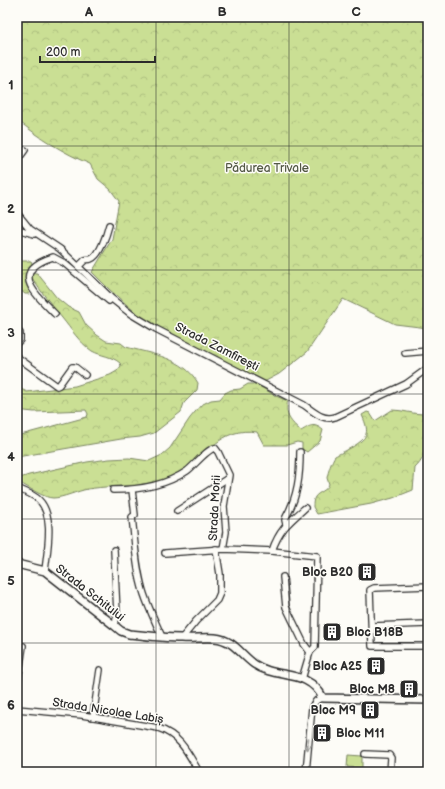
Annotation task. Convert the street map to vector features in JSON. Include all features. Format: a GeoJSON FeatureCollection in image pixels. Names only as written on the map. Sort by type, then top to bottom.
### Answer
{"type":"FeatureCollection","features":[{"type":"Feature","properties":{"kind":"main road","name":"Strada Schitului"},"geometry":{"type":"LineString","coordinates":[[17,564],[45,572],[121,631],[129,634],[162,637],[214,638],[224,640],[231,643],[249,660],[261,668],[302,679],[315,686],[323,698]]}},
{"type":"Feature","properties":{"kind":"main road"},"geometry":{"type":"LineString","coordinates":[[323,698],[428,700]]}},
{"type":"Feature","properties":{"kind":"street"},"geometry":{"type":"LineString","coordinates":[[17,161],[25,150]]}},
{"type":"Feature","properties":{"kind":"street","name":"Strada Zamfirești"},"geometry":{"type":"LineString","coordinates":[[17,213],[30,229],[60,249],[118,304],[131,314],[156,329],[304,405],[324,418],[329,419],[335,417],[406,384],[428,368]]}},
{"type":"Feature","properties":{"kind":"street"},"geometry":{"type":"LineString","coordinates":[[79,266],[85,260],[92,259],[99,251],[109,225]]}},
{"type":"Feature","properties":{"kind":"street"},"geometry":{"type":"LineString","coordinates":[[17,229],[36,234]]}},
{"type":"Feature","properties":{"kind":"street"},"geometry":{"type":"LineString","coordinates":[[55,314],[37,296],[31,286],[28,276],[30,270],[36,265],[53,258],[64,263],[98,293],[111,302],[118,304]]}},
{"type":"Feature","properties":{"kind":"street"},"geometry":{"type":"LineString","coordinates":[[17,330],[20,333],[20,340],[17,343]]}},
{"type":"Feature","properties":{"kind":"street"},"geometry":{"type":"LineString","coordinates":[[405,353],[428,351]]}},
{"type":"Feature","properties":{"kind":"street"},"geometry":{"type":"LineString","coordinates":[[17,357],[56,386],[59,385],[72,367],[75,367],[85,375]]}},
{"type":"Feature","properties":{"kind":"street","name":"Strada Morii"},"geometry":{"type":"LineString","coordinates":[[132,490],[154,486],[179,476],[196,464],[210,450],[215,448],[217,449],[228,470],[224,506],[226,532],[223,549]]}},
{"type":"Feature","properties":{"kind":"street"},"geometry":{"type":"LineString","coordinates":[[286,524],[286,517],[296,494],[300,469],[300,452]]}},
{"type":"Feature","properties":{"kind":"street"},"geometry":{"type":"LineString","coordinates":[[177,511],[228,478]]}},
{"type":"Feature","properties":{"kind":"street"},"geometry":{"type":"LineString","coordinates":[[17,488],[39,500],[46,511],[49,528],[45,572]]}},
{"type":"Feature","properties":{"kind":"street"},"geometry":{"type":"LineString","coordinates":[[113,490],[132,490],[135,515],[132,517],[139,572],[152,617],[162,637]]}},
{"type":"Feature","properties":{"kind":"street"},"geometry":{"type":"LineString","coordinates":[[272,551],[276,539],[286,524],[305,508]]}},
{"type":"Feature","properties":{"kind":"street","name":"Strada Morii"},"geometry":{"type":"LineString","coordinates":[[182,638],[196,621],[217,600],[220,593],[220,574],[216,549]]}},
{"type":"Feature","properties":{"kind":"street"},"geometry":{"type":"LineString","coordinates":[[165,553],[223,549],[272,551],[317,556],[315,647],[310,652],[302,679]]}},
{"type":"Feature","properties":{"kind":"street"},"geometry":{"type":"LineString","coordinates":[[114,550],[117,613],[115,626]]}},
{"type":"Feature","properties":{"kind":"street"},"geometry":{"type":"LineString","coordinates":[[282,577],[286,607],[304,644],[310,652]]}},
{"type":"Feature","properties":{"kind":"street"},"geometry":{"type":"LineString","coordinates":[[428,586],[374,588],[370,590],[372,646],[428,646]]}},
{"type":"Feature","properties":{"kind":"street"},"geometry":{"type":"LineString","coordinates":[[372,626],[428,624]]}},
{"type":"Feature","properties":{"kind":"street"},"geometry":{"type":"LineString","coordinates":[[17,687],[23,646]]}},
{"type":"Feature","properties":{"kind":"street"},"geometry":{"type":"LineString","coordinates":[[93,717],[100,670]]}},
{"type":"Feature","properties":{"kind":"street"},"geometry":{"type":"LineString","coordinates":[[306,772],[312,707],[315,701],[319,698],[323,698]]}},
{"type":"Feature","properties":{"kind":"street","name":"Strada Nicolae Labiș"},"geometry":{"type":"LineString","coordinates":[[17,709],[93,717],[165,730],[178,738],[183,744],[199,772]]}},
{"type":"Feature","properties":{"kind":"street"},"geometry":{"type":"LineString","coordinates":[[365,754],[389,755],[391,758],[390,772]]}},
{"type":"Feature","properties":{"kind":"green space","name":"Pădurea Trivale"},"geometry":{"type":"Polygon","coordinates":[[[17,17],[428,17],[428,328],[395,324],[343,299],[307,352],[279,374],[264,382],[143,319],[92,272],[112,239],[119,201],[110,189],[98,179],[90,164],[70,155],[17,120],[17,17]]]}},
{"type":"Feature","properties":{"kind":"green space"},"geometry":{"type":"Polygon","coordinates":[[[17,261],[31,261],[32,263],[25,277],[30,293],[29,294],[25,294],[17,288],[17,261]]]}},
{"type":"Feature","properties":{"kind":"green space"},"geometry":{"type":"Polygon","coordinates":[[[33,273],[37,273],[57,298],[68,307],[79,312],[86,325],[106,341],[121,343],[126,347],[166,358],[176,362],[192,375],[198,383],[197,390],[184,403],[181,412],[154,433],[140,437],[17,457],[17,436],[87,417],[88,414],[86,410],[34,412],[17,409],[17,387],[27,392],[75,386],[110,375],[117,371],[121,366],[120,363],[114,359],[92,351],[79,340],[35,283],[32,278],[33,273]]]}},
{"type":"Feature","properties":{"kind":"green space"},"geometry":{"type":"Polygon","coordinates":[[[248,384],[256,384],[276,396],[288,401],[287,410],[291,421],[301,431],[314,425],[323,430],[320,441],[307,452],[302,449],[302,443],[297,442],[287,445],[264,445],[257,432],[244,431],[223,438],[180,473],[158,482],[88,489],[57,498],[49,498],[20,483],[18,480],[29,475],[87,462],[129,458],[149,461],[162,455],[170,448],[190,418],[201,405],[211,400],[220,399],[225,393],[231,390],[240,389],[248,384]]]}},
{"type":"Feature","properties":{"kind":"green space"},"geometry":{"type":"Polygon","coordinates":[[[392,410],[423,414],[426,428],[426,449],[424,456],[415,468],[413,490],[393,498],[371,504],[317,514],[313,507],[313,502],[316,495],[324,490],[329,484],[327,478],[330,466],[335,456],[358,443],[365,437],[366,424],[362,415],[367,412],[370,413],[375,421],[392,410]]]}},
{"type":"Feature","properties":{"kind":"green space"},"geometry":{"type":"Polygon","coordinates":[[[348,755],[362,756],[362,768],[347,767],[348,755]]]}},
{"type":"Feature","properties":{"kind":"place","name":"Bloc B20"},"geometry":{"type":"Point","coordinates":[367,572]}},
{"type":"Feature","properties":{"kind":"place","name":"Bloc B18B"},"geometry":{"type":"Point","coordinates":[332,632]}},
{"type":"Feature","properties":{"kind":"place","name":"Bloc A25"},"geometry":{"type":"Point","coordinates":[376,666]}},
{"type":"Feature","properties":{"kind":"place","name":"Bloc M8"},"geometry":{"type":"Point","coordinates":[409,689]}},
{"type":"Feature","properties":{"kind":"place","name":"Bloc M9"},"geometry":{"type":"Point","coordinates":[370,710]}},
{"type":"Feature","properties":{"kind":"place","name":"Bloc M11"},"geometry":{"type":"Point","coordinates":[322,733]}}]}
